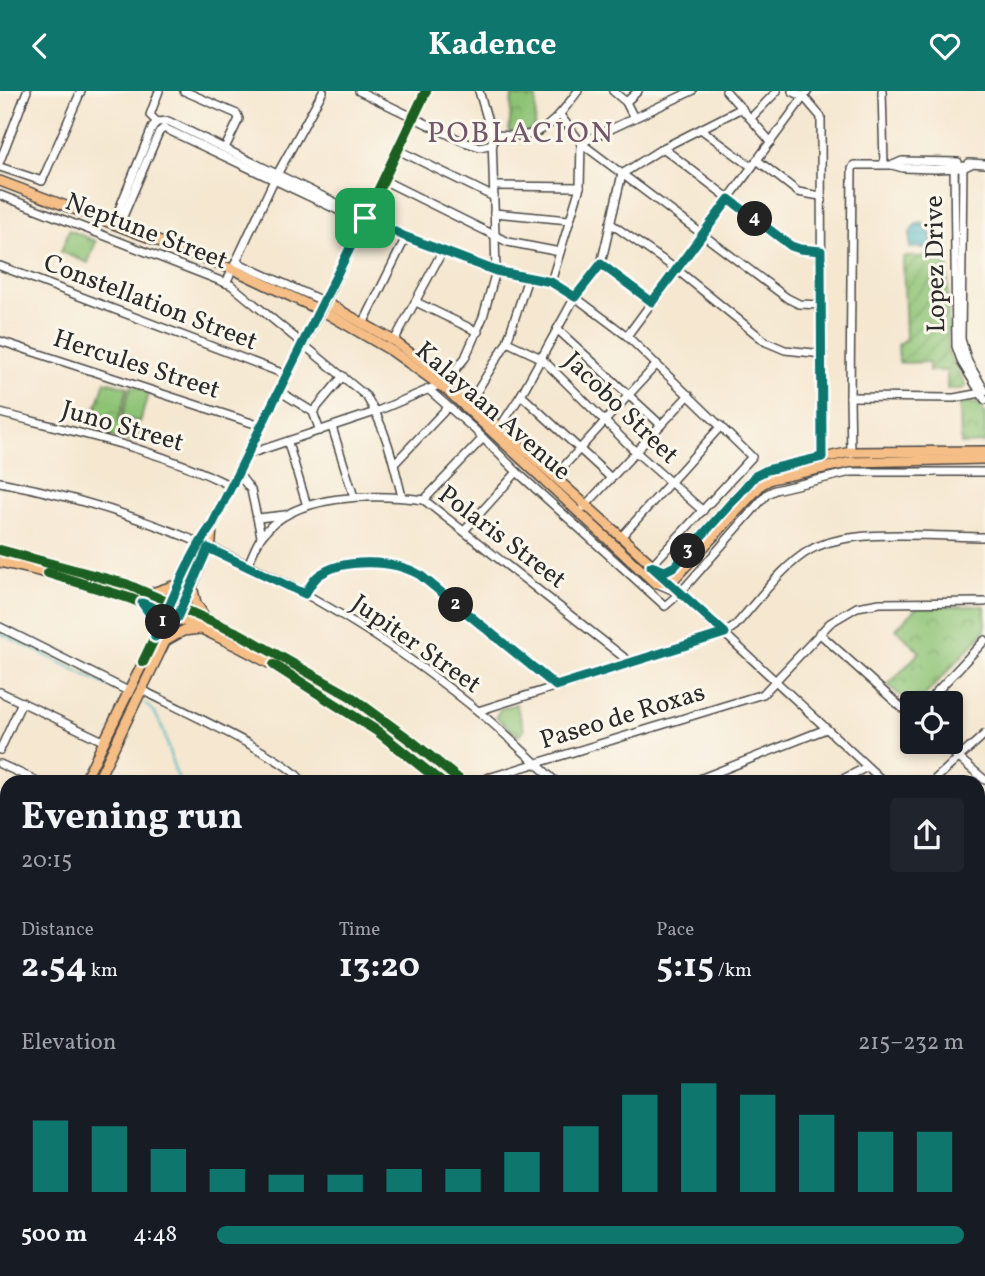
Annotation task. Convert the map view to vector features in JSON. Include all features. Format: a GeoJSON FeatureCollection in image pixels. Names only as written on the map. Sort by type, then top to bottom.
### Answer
{"type":"FeatureCollection","features":[{"type":"Feature","properties":{"kind":"main road"},"geometry":{"type":"LineString","coordinates":[[100,775],[192,586],[212,525],[237,472],[323,306],[426,91]]}},
{"type":"Feature","properties":{"kind":"main road","name":"Kalayaan Avenue"},"geometry":{"type":"LineString","coordinates":[[0,181],[116,225],[234,265],[394,341],[443,382],[651,582],[658,584]]}},
{"type":"Feature","properties":{"kind":"main road","name":"Kalayaan Avenue"},"geometry":{"type":"LineString","coordinates":[[323,306],[471,401],[669,582]]}},
{"type":"Feature","properties":{"kind":"main road"},"geometry":{"type":"LineString","coordinates":[[658,584],[675,578],[766,482],[852,457],[983,449]]}},
{"type":"Feature","properties":{"kind":"main road"},"geometry":{"type":"LineString","coordinates":[[655,568],[665,571],[675,566],[755,476],[767,470],[822,457],[985,459]]}},
{"type":"Feature","properties":{"kind":"main road"},"geometry":{"type":"LineString","coordinates":[[86,775],[181,583],[204,546]]}},
{"type":"Feature","properties":{"kind":"main road"},"geometry":{"type":"LineString","coordinates":[[0,549],[85,571],[152,593],[268,648],[350,696],[454,775]]}},
{"type":"Feature","properties":{"kind":"main road"},"geometry":{"type":"LineString","coordinates":[[0,562],[142,603],[262,658],[377,731],[432,775]]}},
{"type":"Feature","properties":{"kind":"main road"},"geometry":{"type":"LineString","coordinates":[[152,593],[181,583]]}},
{"type":"Feature","properties":{"kind":"main road"},"geometry":{"type":"LineString","coordinates":[[192,586],[206,619]]}},
{"type":"Feature","properties":{"kind":"main road"},"geometry":{"type":"LineString","coordinates":[[142,603],[153,619],[155,637]]}},
{"type":"Feature","properties":{"kind":"main road"},"geometry":{"type":"LineString","coordinates":[[166,641],[183,631],[200,629]]}},
{"type":"Feature","properties":{"kind":"main road"},"geometry":{"type":"LineString","coordinates":[[420,766],[424,775]]}},
{"type":"Feature","properties":{"kind":"street"},"geometry":{"type":"LineString","coordinates":[[0,161],[27,91]]}},
{"type":"Feature","properties":{"kind":"street"},"geometry":{"type":"LineString","coordinates":[[0,167],[42,181],[81,91]]}},
{"type":"Feature","properties":{"kind":"street"},"geometry":{"type":"LineString","coordinates":[[159,91],[150,115],[157,122],[170,121],[225,148],[235,157]]}},
{"type":"Feature","properties":{"kind":"street"},"geometry":{"type":"LineString","coordinates":[[184,91],[237,114],[239,119],[225,148]]}},
{"type":"Feature","properties":{"kind":"street"},"geometry":{"type":"LineString","coordinates":[[226,283],[292,145],[323,91]]}},
{"type":"Feature","properties":{"kind":"street"},"geometry":{"type":"LineString","coordinates":[[359,91],[464,142],[480,147],[493,140],[531,134],[560,115],[575,91]]}},
{"type":"Feature","properties":{"kind":"street"},"geometry":{"type":"LineString","coordinates":[[246,455],[288,443],[428,390],[443,382],[465,358],[478,332],[496,271],[493,140],[479,91]]}},
{"type":"Feature","properties":{"kind":"street"},"geometry":{"type":"LineString","coordinates":[[613,91],[626,102],[634,118]]}},
{"type":"Feature","properties":{"kind":"street"},"geometry":{"type":"LineString","coordinates":[[626,102],[638,91]]}},
{"type":"Feature","properties":{"kind":"street"},"geometry":{"type":"LineString","coordinates":[[581,142],[692,91]]}},
{"type":"Feature","properties":{"kind":"street"},"geometry":{"type":"LineString","coordinates":[[726,91],[771,142]]}},
{"type":"Feature","properties":{"kind":"street"},"geometry":{"type":"LineString","coordinates":[[751,118],[777,91]]}},
{"type":"Feature","properties":{"kind":"street"},"geometry":{"type":"LineString","coordinates":[[792,91],[806,94],[821,117],[822,457]]}},
{"type":"Feature","properties":{"kind":"street"},"geometry":{"type":"LineString","coordinates":[[883,91],[888,165]]}},
{"type":"Feature","properties":{"kind":"street"},"geometry":{"type":"LineString","coordinates":[[627,336],[806,94]]}},
{"type":"Feature","properties":{"kind":"street"},"geometry":{"type":"LineString","coordinates":[[500,427],[521,395],[575,297],[601,264],[621,174],[663,148],[742,109]]}},
{"type":"Feature","properties":{"kind":"street"},"geometry":{"type":"LineString","coordinates":[[560,115],[581,142],[787,298],[799,304],[822,305]]}},
{"type":"Feature","properties":{"kind":"street"},"geometry":{"type":"LineString","coordinates":[[116,225],[157,122]]}},
{"type":"Feature","properties":{"kind":"street"},"geometry":{"type":"LineString","coordinates":[[137,174],[162,128],[171,130],[235,157],[364,220],[442,252],[496,271],[551,282],[627,336],[752,457],[655,568]]}},
{"type":"Feature","properties":{"kind":"street"},"geometry":{"type":"LineString","coordinates":[[702,130],[798,192],[820,196]]}},
{"type":"Feature","properties":{"kind":"street"},"geometry":{"type":"LineString","coordinates":[[551,282],[580,187],[581,142]]}},
{"type":"Feature","properties":{"kind":"street"},"geometry":{"type":"LineString","coordinates":[[663,148],[791,246],[821,251]]}},
{"type":"Feature","properties":{"kind":"street"},"geometry":{"type":"LineString","coordinates":[[398,150],[494,197]]}},
{"type":"Feature","properties":{"kind":"street"},"geometry":{"type":"LineString","coordinates":[[852,457],[852,169],[855,165],[888,165],[903,169],[985,164]]}},
{"type":"Feature","properties":{"kind":"street","name":"Lopez Drive"},"geometry":{"type":"LineString","coordinates":[[953,165],[954,334],[958,353],[983,390]]}},
{"type":"Feature","properties":{"kind":"street","name":"Lopez Drive"},"geometry":{"type":"LineString","coordinates":[[966,165],[961,339],[968,362],[983,390]]}},
{"type":"Feature","properties":{"kind":"street"},"geometry":{"type":"LineString","coordinates":[[383,180],[508,242],[560,252]]}},
{"type":"Feature","properties":{"kind":"street"},"geometry":{"type":"LineString","coordinates":[[494,186],[580,187]]}},
{"type":"Feature","properties":{"kind":"street","name":"Neptune Street"},"geometry":{"type":"LineString","coordinates":[[0,195],[236,289],[366,396],[394,464],[402,497]]}},
{"type":"Feature","properties":{"kind":"street"},"geometry":{"type":"LineString","coordinates":[[494,213],[569,220]]}},
{"type":"Feature","properties":{"kind":"street"},"geometry":{"type":"LineString","coordinates":[[610,223],[676,269],[766,342],[785,350],[823,353]]}},
{"type":"Feature","properties":{"kind":"street"},"geometry":{"type":"LineString","coordinates":[[363,324],[406,237]]}},
{"type":"Feature","properties":{"kind":"street"},"geometry":{"type":"LineString","coordinates":[[394,341],[442,252]]}},
{"type":"Feature","properties":{"kind":"street"},"geometry":{"type":"LineString","coordinates":[[601,264],[652,302]]}},
{"type":"Feature","properties":{"kind":"street","name":"Constellation Street"},"geometry":{"type":"LineString","coordinates":[[0,266],[287,375]]}},
{"type":"Feature","properties":{"kind":"street"},"geometry":{"type":"LineString","coordinates":[[471,401],[507,342],[528,278]]}},
{"type":"Feature","properties":{"kind":"street"},"geometry":{"type":"LineString","coordinates":[[416,302],[478,332]]}},
{"type":"Feature","properties":{"kind":"street"},"geometry":{"type":"LineString","coordinates":[[557,330],[661,425]]}},
{"type":"Feature","properties":{"kind":"street","name":"Hercules Street"},"geometry":{"type":"LineString","coordinates":[[0,341],[261,426]]}},
{"type":"Feature","properties":{"kind":"street","name":"Jacobo Street"},"geometry":{"type":"LineString","coordinates":[[507,342],[541,358],[636,452],[703,511]]}},
{"type":"Feature","properties":{"kind":"street"},"geometry":{"type":"LineString","coordinates":[[555,476],[657,364]]}},
{"type":"Feature","properties":{"kind":"street"},"geometry":{"type":"LineString","coordinates":[[313,412],[343,376]]}},
{"type":"Feature","properties":{"kind":"street"},"geometry":{"type":"LineString","coordinates":[[428,390],[665,605],[680,593],[767,494],[775,489],[850,472],[985,471]]}},
{"type":"Feature","properties":{"kind":"street"},"geometry":{"type":"LineString","coordinates":[[850,397],[954,398],[983,390]]}},
{"type":"Feature","properties":{"kind":"street"},"geometry":{"type":"LineString","coordinates":[[279,391],[313,412],[320,431]]}},
{"type":"Feature","properties":{"kind":"street"},"geometry":{"type":"LineString","coordinates":[[521,395],[611,478]]}},
{"type":"Feature","properties":{"kind":"street"},"geometry":{"type":"LineString","coordinates":[[579,513],[689,395]]}},
{"type":"Feature","properties":{"kind":"street"},"geometry":{"type":"LineString","coordinates":[[394,464],[449,407]]}},
{"type":"Feature","properties":{"kind":"street","name":"Juno Street"},"geometry":{"type":"LineString","coordinates":[[0,413],[141,450],[201,471],[231,486]]}},
{"type":"Feature","properties":{"kind":"street"},"geometry":{"type":"LineString","coordinates":[[621,537],[721,426]]}},
{"type":"Feature","properties":{"kind":"street"},"geometry":{"type":"LineString","coordinates":[[332,427],[354,497]]}},
{"type":"Feature","properties":{"kind":"street"},"geometry":{"type":"LineString","coordinates":[[424,500],[484,438]]}},
{"type":"Feature","properties":{"kind":"street"},"geometry":{"type":"LineString","coordinates":[[288,443],[307,506]]}},
{"type":"Feature","properties":{"kind":"street"},"geometry":{"type":"LineString","coordinates":[[237,472],[251,490],[261,536]]}},
{"type":"Feature","properties":{"kind":"street"},"geometry":{"type":"LineString","coordinates":[[465,530],[517,472]]}},
{"type":"Feature","properties":{"kind":"street","name":"Jupiter Street"},"geometry":{"type":"LineString","coordinates":[[0,482],[98,507],[204,546],[305,594],[408,657],[478,711],[548,775]]}},
{"type":"Feature","properties":{"kind":"street","name":"Polaris Street"},"geometry":{"type":"LineString","coordinates":[[248,565],[261,536],[289,514],[307,506],[354,497],[424,500],[631,663]]}},
{"type":"Feature","properties":{"kind":"street","name":"Polaris Street"},"geometry":{"type":"LineString","coordinates":[[258,517],[289,514]]}},
{"type":"Feature","properties":{"kind":"street"},"geometry":{"type":"LineString","coordinates":[[478,711],[725,633],[735,626],[798,558],[824,544],[864,536],[985,537]]}},
{"type":"Feature","properties":{"kind":"street"},"geometry":{"type":"LineString","coordinates":[[305,594],[317,577],[343,566],[372,563],[404,567],[420,575],[556,686]]}},
{"type":"Feature","properties":{"kind":"street"},"geometry":{"type":"LineString","coordinates":[[669,582],[876,775]]}},
{"type":"Feature","properties":{"kind":"street"},"geometry":{"type":"LineString","coordinates":[[658,584],[680,593]]}},
{"type":"Feature","properties":{"kind":"street","name":"Paseo de Roxas"},"geometry":{"type":"LineString","coordinates":[[504,775],[763,694],[819,633],[842,614],[869,604],[985,602]]}},
{"type":"Feature","properties":{"kind":"street"},"geometry":{"type":"LineString","coordinates":[[0,627],[126,696]]}},
{"type":"Feature","properties":{"kind":"street"},"geometry":{"type":"LineString","coordinates":[[819,633],[900,706]]}},
{"type":"Feature","properties":{"kind":"street"},"geometry":{"type":"LineString","coordinates":[[937,691],[985,640]]}},
{"type":"Feature","properties":{"kind":"street"},"geometry":{"type":"LineString","coordinates":[[142,690],[275,759],[297,775]]}},
{"type":"Feature","properties":{"kind":"street"},"geometry":{"type":"LineString","coordinates":[[0,692],[103,741]]}},
{"type":"Feature","properties":{"kind":"street"},"geometry":{"type":"LineString","coordinates":[[0,750],[22,702]]}},
{"type":"Feature","properties":{"kind":"street"},"geometry":{"type":"LineString","coordinates":[[710,775],[827,729]]}},
{"type":"Feature","properties":{"kind":"street"},"geometry":{"type":"LineString","coordinates":[[940,775],[985,734]]}},
{"type":"Feature","properties":{"kind":"street"},"geometry":{"type":"LineString","coordinates":[[953,754],[979,775]]}},
{"type":"Feature","properties":{"kind":"street"},"geometry":{"type":"LineString","coordinates":[[0,764],[24,775]]}},
{"type":"Feature","properties":{"kind":"street"},"geometry":{"type":"LineString","coordinates":[[852,775],[867,768]]}},
{"type":"Feature","properties":{"kind":"green space"},"geometry":{"type":"Polygon","coordinates":[[[512,96],[536,98],[535,128],[528,132],[509,133],[512,96]]]}},
{"type":"Feature","properties":{"kind":"green space"},"geometry":{"type":"Polygon","coordinates":[[[69,230],[96,241],[88,263],[61,252],[69,230]]]}},
{"type":"Feature","properties":{"kind":"green space"},"geometry":{"type":"Polygon","coordinates":[[[948,256],[948,352],[966,386],[962,389],[947,389],[947,371],[929,371],[929,362],[899,363],[898,345],[906,338],[903,257],[948,256]]]}},
{"type":"Feature","properties":{"kind":"green space"},"geometry":{"type":"Polygon","coordinates":[[[105,381],[128,387],[118,422],[139,429],[136,443],[102,434],[107,420],[96,409],[105,381]]]}},
{"type":"Feature","properties":{"kind":"green space"},"geometry":{"type":"Polygon","coordinates":[[[131,386],[149,391],[140,422],[122,417],[131,386]]]}},
{"type":"Feature","properties":{"kind":"green space"},"geometry":{"type":"Polygon","coordinates":[[[978,403],[985,415],[985,443],[961,444],[960,404],[978,403]]]}},
{"type":"Feature","properties":{"kind":"green space"},"geometry":{"type":"Polygon","coordinates":[[[918,606],[985,606],[985,631],[929,691],[900,691],[900,696],[888,685],[920,652],[896,629],[918,606]]]}},
{"type":"Feature","properties":{"kind":"green space"},"geometry":{"type":"Polygon","coordinates":[[[516,704],[524,730],[518,736],[496,717],[500,709],[516,704]]]}},
{"type":"Feature","properties":{"kind":"water"},"geometry":{"type":"Polygon","coordinates":[[[921,222],[925,223],[923,227],[931,234],[933,248],[910,248],[910,233],[916,224],[920,225],[921,222]]]}},
{"type":"Feature","properties":{"kind":"waterway"},"geometry":{"type":"LineString","coordinates":[[0,633],[121,692]]}},
{"type":"Feature","properties":{"kind":"waterway"},"geometry":{"type":"LineString","coordinates":[[144,703],[152,710],[163,729],[176,775]]}},
{"type":"Feature","properties":{"kind":"cycle path"},"geometry":{"type":"LineString","coordinates":[[143,662],[199,544],[213,525],[321,310],[426,91]]}},
{"type":"Feature","properties":{"kind":"cycle path"},"geometry":{"type":"LineString","coordinates":[[0,550],[126,584],[240,634],[350,696],[453,775]]}},
{"type":"Feature","properties":{"kind":"cycle path"},"geometry":{"type":"LineString","coordinates":[[48,573],[129,598],[170,614]]}},
{"type":"Feature","properties":{"kind":"cycle path"},"geometry":{"type":"LineString","coordinates":[[274,665],[377,731],[432,775]]}},
{"type":"Feature","properties":{"kind":"district","name":"POBLACION"},"geometry":{"type":"Point","coordinates":[521,132]}},
{"type":"Feature","properties":{"kind":"route"},"geometry":{"type":"LineString","coordinates":[[365,218],[212,525],[202,538],[167,613],[155,637],[153,619],[142,603],[161,610],[167,613],[177,618],[208,548],[305,594],[317,577],[343,566],[390,563],[412,570],[556,686],[725,633],[651,566],[665,571],[675,566],[755,476],[767,470],[822,457],[821,251],[791,246],[729,199],[652,302],[601,264],[575,297],[551,282],[496,271],[442,252],[365,218]]}}]}
